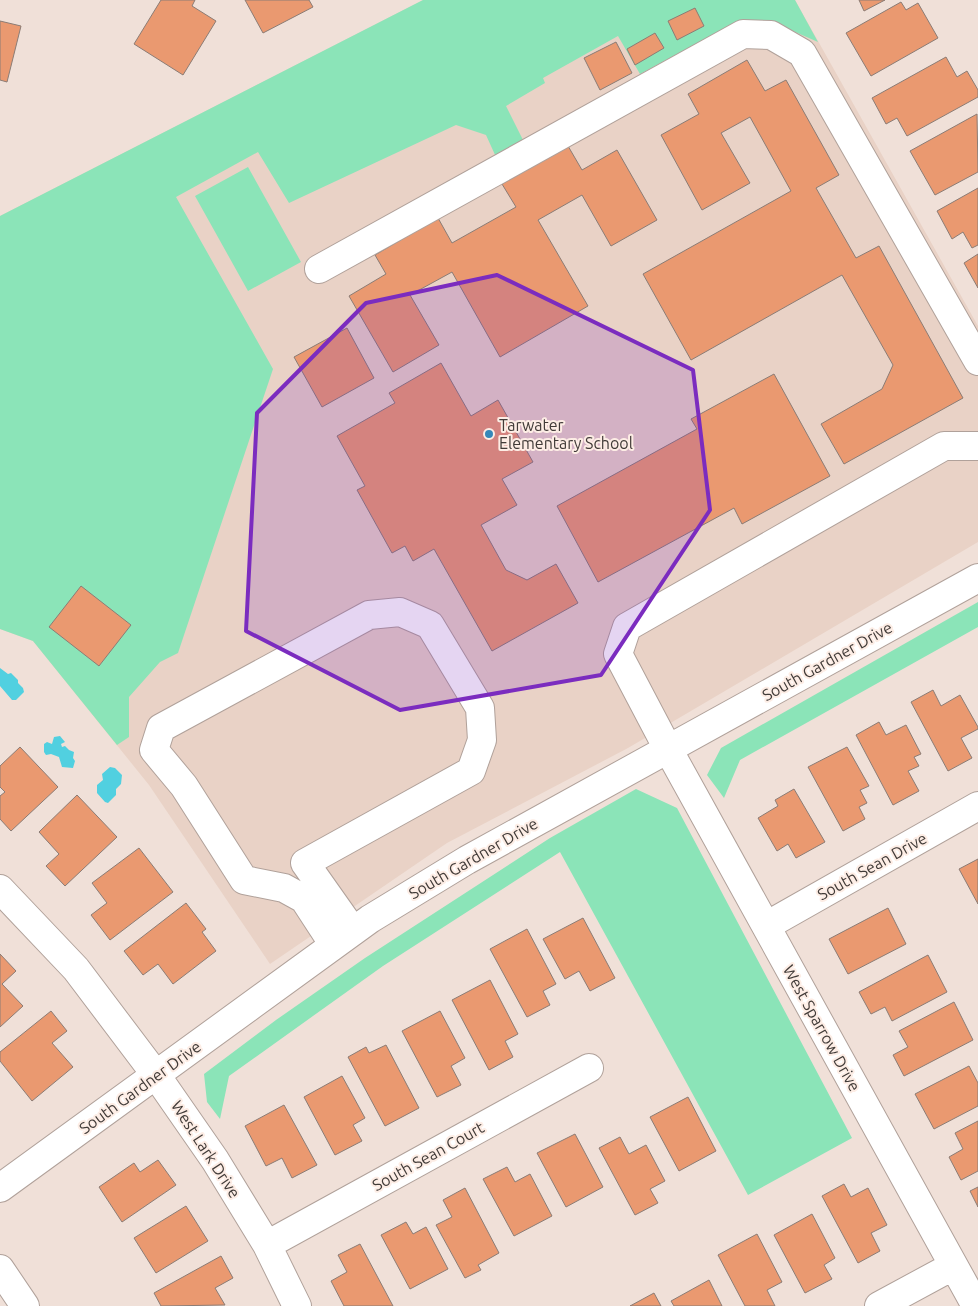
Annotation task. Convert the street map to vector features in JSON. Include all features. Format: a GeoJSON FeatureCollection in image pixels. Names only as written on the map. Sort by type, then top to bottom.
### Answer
{"type":"FeatureCollection","features":[{"type":"Feature","properties":{"kind":"street"},"geometry":{"type":"LineString","coordinates":[[319,268],[743,34],[771,35],[802,53],[978,362]]}},
{"type":"Feature","properties":{"kind":"street","name":"West Sparrow Drive"},"geometry":{"type":"LineString","coordinates":[[976,1306],[668,749],[618,654],[627,627],[944,446],[978,446]]}},
{"type":"Feature","properties":{"kind":"street","name":"South Gardner Drive"},"geometry":{"type":"LineString","coordinates":[[0,1188],[370,919],[467,860],[978,578]]}},
{"type":"Feature","properties":{"kind":"street"},"geometry":{"type":"LineString","coordinates":[[400,612],[430,625],[480,708],[482,740],[471,771],[305,864],[343,938],[304,899],[284,888],[244,880],[184,786],[154,750],[161,728],[369,615],[400,612]]}},
{"type":"Feature","properties":{"kind":"street","name":"South Sean Drive"},"geometry":{"type":"LineString","coordinates":[[766,926],[978,806]]}},
{"type":"Feature","properties":{"kind":"street","name":"West Lark Drive"},"geometry":{"type":"LineString","coordinates":[[0,889],[76,969],[156,1075],[215,1160],[267,1245],[297,1306]]}},
{"type":"Feature","properties":{"kind":"street","name":"South Sean Court"},"geometry":{"type":"LineString","coordinates":[[267,1245],[589,1068]]}},
{"type":"Feature","properties":{"kind":"street"},"geometry":{"type":"LineString","coordinates":[[880,1306],[953,1266]]}},
{"type":"Feature","properties":{"kind":"street"},"geometry":{"type":"LineString","coordinates":[[0,1269],[25,1306]]}},
{"type":"Feature","properties":{"kind":"highlighted area"},"geometry":{"type":"Polygon","coordinates":[[[497,275],[693,370],[710,510],[601,675],[400,710],[246,631],[257,413],[366,303],[497,275]]]}},
{"type":"Feature","properties":{"kind":"shaded area","name":"Tarwater Elementary School"},"geometry":{"type":"Polygon","coordinates":[[[423,0],[795,0],[978,326],[978,542],[628,748],[447,843],[270,964],[149,785],[33,641],[0,629],[0,216],[423,0]]]}},
{"type":"Feature","properties":{"kind":"green space"},"geometry":{"type":"Polygon","coordinates":[[[423,0],[795,0],[818,42],[786,28],[735,23],[640,74],[618,36],[543,78],[545,83],[506,106],[523,140],[496,157],[486,135],[456,125],[289,203],[258,152],[176,197],[273,369],[178,653],[160,662],[129,697],[129,737],[117,745],[33,641],[0,629],[0,216],[423,0]]]}},
{"type":"Feature","properties":{"kind":"green space"},"geometry":{"type":"Polygon","coordinates":[[[248,167],[301,262],[248,291],[195,196],[248,167]]]}},
{"type":"Feature","properties":{"kind":"green space"},"geometry":{"type":"Polygon","coordinates":[[[978,602],[978,627],[740,760],[724,798],[707,775],[721,748],[978,602]]]}},
{"type":"Feature","properties":{"kind":"green space"},"geometry":{"type":"Polygon","coordinates":[[[636,789],[677,808],[852,1138],[748,1195],[560,852],[383,966],[229,1076],[220,1119],[207,1102],[204,1074],[276,1020],[365,958],[550,838],[636,789]]]}},
{"type":"Feature","properties":{"kind":"water"},"geometry":{"type":"Polygon","coordinates":[[[0,668],[8,674],[11,673],[23,688],[24,692],[16,700],[12,700],[0,686],[0,668]]]}},
{"type":"Feature","properties":{"kind":"water"},"geometry":{"type":"Polygon","coordinates":[[[60,736],[65,742],[61,744],[62,747],[65,746],[74,752],[73,758],[75,761],[73,768],[62,767],[59,757],[51,754],[46,755],[44,752],[44,744],[47,742],[52,744],[54,737],[60,736]]]}},
{"type":"Feature","properties":{"kind":"water"},"geometry":{"type":"Polygon","coordinates":[[[110,767],[115,768],[122,775],[121,784],[116,789],[116,795],[108,803],[97,793],[97,785],[103,780],[102,774],[110,767]]]}},
{"type":"Feature","properties":{"kind":"building"},"geometry":{"type":"Polygon","coordinates":[[[161,0],[195,0],[192,6],[216,21],[183,75],[134,44],[161,0]]]}},
{"type":"Feature","properties":{"kind":"building"},"geometry":{"type":"Polygon","coordinates":[[[245,0],[309,0],[313,7],[263,33],[245,0]]]}},
{"type":"Feature","properties":{"kind":"building"},"geometry":{"type":"Polygon","coordinates":[[[859,0],[885,0],[864,11],[859,0]]]}},
{"type":"Feature","properties":{"kind":"building"},"geometry":{"type":"Polygon","coordinates":[[[901,2],[906,10],[918,3],[938,38],[871,76],[846,33],[901,2]]]}},
{"type":"Feature","properties":{"kind":"building"},"geometry":{"type":"Polygon","coordinates":[[[695,8],[704,26],[677,40],[668,21],[695,8]]]}},
{"type":"Feature","properties":{"kind":"building"},"geometry":{"type":"Polygon","coordinates":[[[0,21],[21,26],[7,82],[0,80],[0,21]]]}},
{"type":"Feature","properties":{"kind":"building"},"geometry":{"type":"Polygon","coordinates":[[[655,33],[664,48],[635,65],[627,49],[655,33]]]}},
{"type":"Feature","properties":{"kind":"building"},"geometry":{"type":"Polygon","coordinates":[[[616,42],[632,73],[600,90],[584,58],[616,42]]]}},
{"type":"Feature","properties":{"kind":"building"},"geometry":{"type":"Polygon","coordinates":[[[946,57],[957,77],[967,71],[978,90],[978,97],[907,136],[897,118],[886,124],[872,98],[946,57]]]}},
{"type":"Feature","properties":{"kind":"building"},"geometry":{"type":"Polygon","coordinates":[[[747,60],[765,91],[786,80],[839,175],[816,188],[856,258],[879,246],[963,398],[844,464],[821,424],[882,389],[893,365],[842,275],[691,360],[643,274],[791,191],[750,117],[721,133],[750,183],[702,210],[661,135],[699,114],[688,94],[747,60]]]}},
{"type":"Feature","properties":{"kind":"building"},"geometry":{"type":"Polygon","coordinates":[[[977,114],[978,172],[935,195],[910,151],[977,114]]]}},
{"type":"Feature","properties":{"kind":"building"},"geometry":{"type":"Polygon","coordinates":[[[568,146],[582,170],[617,150],[657,220],[611,246],[582,195],[538,220],[588,306],[500,357],[452,272],[410,295],[439,345],[393,372],[349,296],[386,274],[375,255],[438,218],[452,243],[516,207],[502,184],[568,146]]]}},
{"type":"Feature","properties":{"kind":"building"},"geometry":{"type":"Polygon","coordinates":[[[978,188],[978,245],[972,248],[963,232],[952,239],[937,211],[978,188]]]}},
{"type":"Feature","properties":{"kind":"building"},"geometry":{"type":"Polygon","coordinates":[[[978,254],[978,288],[964,263],[978,254]]]}},
{"type":"Feature","properties":{"kind":"building"},"geometry":{"type":"Polygon","coordinates":[[[347,328],[374,378],[322,407],[294,357],[347,328]]]}},
{"type":"Feature","properties":{"kind":"building"},"geometry":{"type":"Polygon","coordinates":[[[441,363],[471,416],[498,400],[533,462],[502,479],[517,505],[481,525],[506,570],[527,580],[556,564],[578,603],[492,651],[434,549],[413,561],[405,546],[392,553],[357,490],[365,486],[337,436],[395,403],[389,393],[441,363]]]}},
{"type":"Feature","properties":{"kind":"building"},"geometry":{"type":"Polygon","coordinates":[[[774,374],[830,476],[742,524],[734,508],[598,582],[557,506],[697,429],[691,419],[774,374]]]}},
{"type":"Feature","properties":{"kind":"building"},"geometry":{"type":"Polygon","coordinates":[[[81,586],[131,625],[99,666],[49,627],[81,586]]]}},
{"type":"Feature","properties":{"kind":"building"},"geometry":{"type":"Polygon","coordinates":[[[933,690],[941,706],[960,695],[978,727],[978,729],[961,738],[972,758],[948,771],[911,702],[933,690]]]}},
{"type":"Feature","properties":{"kind":"building"},"geometry":{"type":"Polygon","coordinates":[[[879,722],[886,735],[906,725],[921,754],[914,757],[919,766],[908,771],[919,791],[893,805],[856,735],[879,722]]]}},
{"type":"Feature","properties":{"kind":"building"},"geometry":{"type":"Polygon","coordinates":[[[20,747],[58,787],[11,831],[0,819],[0,796],[5,792],[0,787],[0,766],[20,747]]]}},
{"type":"Feature","properties":{"kind":"building"},"geometry":{"type":"Polygon","coordinates":[[[847,747],[869,786],[860,790],[867,803],[859,807],[865,819],[843,831],[808,767],[847,747]]]}},
{"type":"Feature","properties":{"kind":"building"},"geometry":{"type":"Polygon","coordinates":[[[794,789],[825,842],[796,858],[788,844],[777,851],[758,818],[778,806],[775,800],[794,789]]]}},
{"type":"Feature","properties":{"kind":"building"},"geometry":{"type":"Polygon","coordinates":[[[77,795],[117,837],[65,886],[46,866],[59,854],[39,832],[77,795]]]}},
{"type":"Feature","properties":{"kind":"building"},"geometry":{"type":"Polygon","coordinates":[[[139,848],[173,892],[110,940],[91,915],[107,903],[92,883],[139,848]]]}},
{"type":"Feature","properties":{"kind":"building"},"geometry":{"type":"Polygon","coordinates":[[[978,859],[978,904],[959,869],[978,859]]]}},
{"type":"Feature","properties":{"kind":"building"},"geometry":{"type":"Polygon","coordinates":[[[186,903],[206,929],[202,932],[216,951],[173,984],[158,964],[143,975],[124,951],[186,903]]]}},
{"type":"Feature","properties":{"kind":"building"},"geometry":{"type":"Polygon","coordinates":[[[888,908],[906,944],[848,974],[829,939],[888,908]]]}},
{"type":"Feature","properties":{"kind":"building"},"geometry":{"type":"Polygon","coordinates":[[[583,918],[615,978],[590,991],[579,971],[565,979],[543,939],[583,918]]]}},
{"type":"Feature","properties":{"kind":"building"},"geometry":{"type":"Polygon","coordinates":[[[527,929],[556,984],[543,991],[550,1005],[527,1017],[490,949],[527,929]]]}},
{"type":"Feature","properties":{"kind":"building"},"geometry":{"type":"Polygon","coordinates":[[[0,954],[16,971],[2,984],[23,1006],[0,1027],[0,954]]]}},
{"type":"Feature","properties":{"kind":"building"},"geometry":{"type":"Polygon","coordinates":[[[928,955],[947,992],[892,1021],[885,1007],[871,1014],[859,992],[928,955]]]}},
{"type":"Feature","properties":{"kind":"building"},"geometry":{"type":"Polygon","coordinates":[[[490,980],[518,1034],[505,1041],[513,1057],[489,1070],[452,1000],[490,980]]]}},
{"type":"Feature","properties":{"kind":"building"},"geometry":{"type":"Polygon","coordinates":[[[954,1002],[973,1040],[904,1076],[893,1055],[908,1047],[899,1031],[954,1002]]]}},
{"type":"Feature","properties":{"kind":"building"},"geometry":{"type":"Polygon","coordinates":[[[51,1011],[67,1031],[52,1043],[73,1067],[32,1101],[0,1061],[0,1052],[51,1011]]]}},
{"type":"Feature","properties":{"kind":"building"},"geometry":{"type":"Polygon","coordinates":[[[440,1011],[465,1058],[451,1066],[461,1085],[437,1097],[402,1031],[440,1011]]]}},
{"type":"Feature","properties":{"kind":"building"},"geometry":{"type":"Polygon","coordinates":[[[386,1045],[419,1108],[385,1126],[348,1057],[366,1047],[369,1053],[386,1045]]]}},
{"type":"Feature","properties":{"kind":"building"},"geometry":{"type":"Polygon","coordinates":[[[969,1066],[978,1083],[978,1106],[934,1129],[915,1094],[969,1066]]]}},
{"type":"Feature","properties":{"kind":"building"},"geometry":{"type":"Polygon","coordinates":[[[342,1076],[365,1118],[353,1125],[362,1141],[335,1155],[304,1097],[342,1076]]]}},
{"type":"Feature","properties":{"kind":"building"},"geometry":{"type":"Polygon","coordinates":[[[688,1097],[716,1151],[679,1171],[650,1117],[688,1097]]]}},
{"type":"Feature","properties":{"kind":"building"},"geometry":{"type":"Polygon","coordinates":[[[284,1105],[317,1165],[292,1178],[282,1158],[266,1166],[245,1126],[284,1105]]]}},
{"type":"Feature","properties":{"kind":"building"},"geometry":{"type":"Polygon","coordinates":[[[978,1121],[978,1171],[961,1180],[949,1157],[963,1149],[955,1133],[978,1121]]]}},
{"type":"Feature","properties":{"kind":"building"},"geometry":{"type":"Polygon","coordinates":[[[575,1134],[603,1187],[566,1207],[537,1153],[575,1134]]]}},
{"type":"Feature","properties":{"kind":"building"},"geometry":{"type":"Polygon","coordinates":[[[620,1137],[629,1154],[646,1145],[665,1181],[650,1189],[658,1203],[635,1215],[599,1148],[620,1137]]]}},
{"type":"Feature","properties":{"kind":"building"},"geometry":{"type":"Polygon","coordinates":[[[158,1160],[176,1185],[122,1222],[99,1187],[134,1163],[140,1172],[158,1160]]]}},
{"type":"Feature","properties":{"kind":"building"},"geometry":{"type":"Polygon","coordinates":[[[507,1167],[515,1182],[530,1174],[552,1216],[514,1236],[483,1179],[507,1167]]]}},
{"type":"Feature","properties":{"kind":"building"},"geometry":{"type":"Polygon","coordinates":[[[844,1184],[851,1197],[868,1188],[887,1225],[871,1233],[880,1251],[858,1263],[822,1196],[844,1184]]]}},
{"type":"Feature","properties":{"kind":"building"},"geometry":{"type":"Polygon","coordinates":[[[978,1187],[978,1207],[970,1191],[978,1187]]]}},
{"type":"Feature","properties":{"kind":"building"},"geometry":{"type":"Polygon","coordinates":[[[465,1188],[499,1253],[478,1265],[481,1270],[465,1278],[436,1225],[452,1217],[443,1200],[465,1188]]]}},
{"type":"Feature","properties":{"kind":"building"},"geometry":{"type":"Polygon","coordinates":[[[186,1206],[208,1241],[156,1273],[134,1238],[186,1206]]]}},
{"type":"Feature","properties":{"kind":"building"},"geometry":{"type":"Polygon","coordinates":[[[812,1214],[835,1258],[824,1265],[832,1279],[805,1293],[774,1235],[812,1214]]]}},
{"type":"Feature","properties":{"kind":"building"},"geometry":{"type":"Polygon","coordinates":[[[406,1222],[413,1234],[426,1227],[448,1269],[410,1289],[381,1235],[406,1222]]]}},
{"type":"Feature","properties":{"kind":"building"},"geometry":{"type":"Polygon","coordinates":[[[757,1234],[782,1282],[767,1290],[775,1306],[745,1306],[718,1255],[757,1234]]]}},
{"type":"Feature","properties":{"kind":"building"},"geometry":{"type":"Polygon","coordinates":[[[360,1244],[393,1306],[344,1306],[331,1281],[347,1272],[338,1255],[360,1244]]]}},
{"type":"Feature","properties":{"kind":"building"},"geometry":{"type":"Polygon","coordinates":[[[221,1256],[233,1278],[215,1288],[225,1305],[161,1306],[154,1293],[221,1256]]]}},
{"type":"Feature","properties":{"kind":"building"},"geometry":{"type":"Polygon","coordinates":[[[709,1280],[722,1306],[674,1306],[671,1301],[709,1280]]]}},
{"type":"Feature","properties":{"kind":"building"},"geometry":{"type":"Polygon","coordinates":[[[654,1293],[661,1306],[630,1306],[654,1293]]]}},
{"type":"Feature","properties":{"kind":"place","name":"Tarwater Elementary School"},"geometry":{"type":"Point","coordinates":[489,434]}}]}
